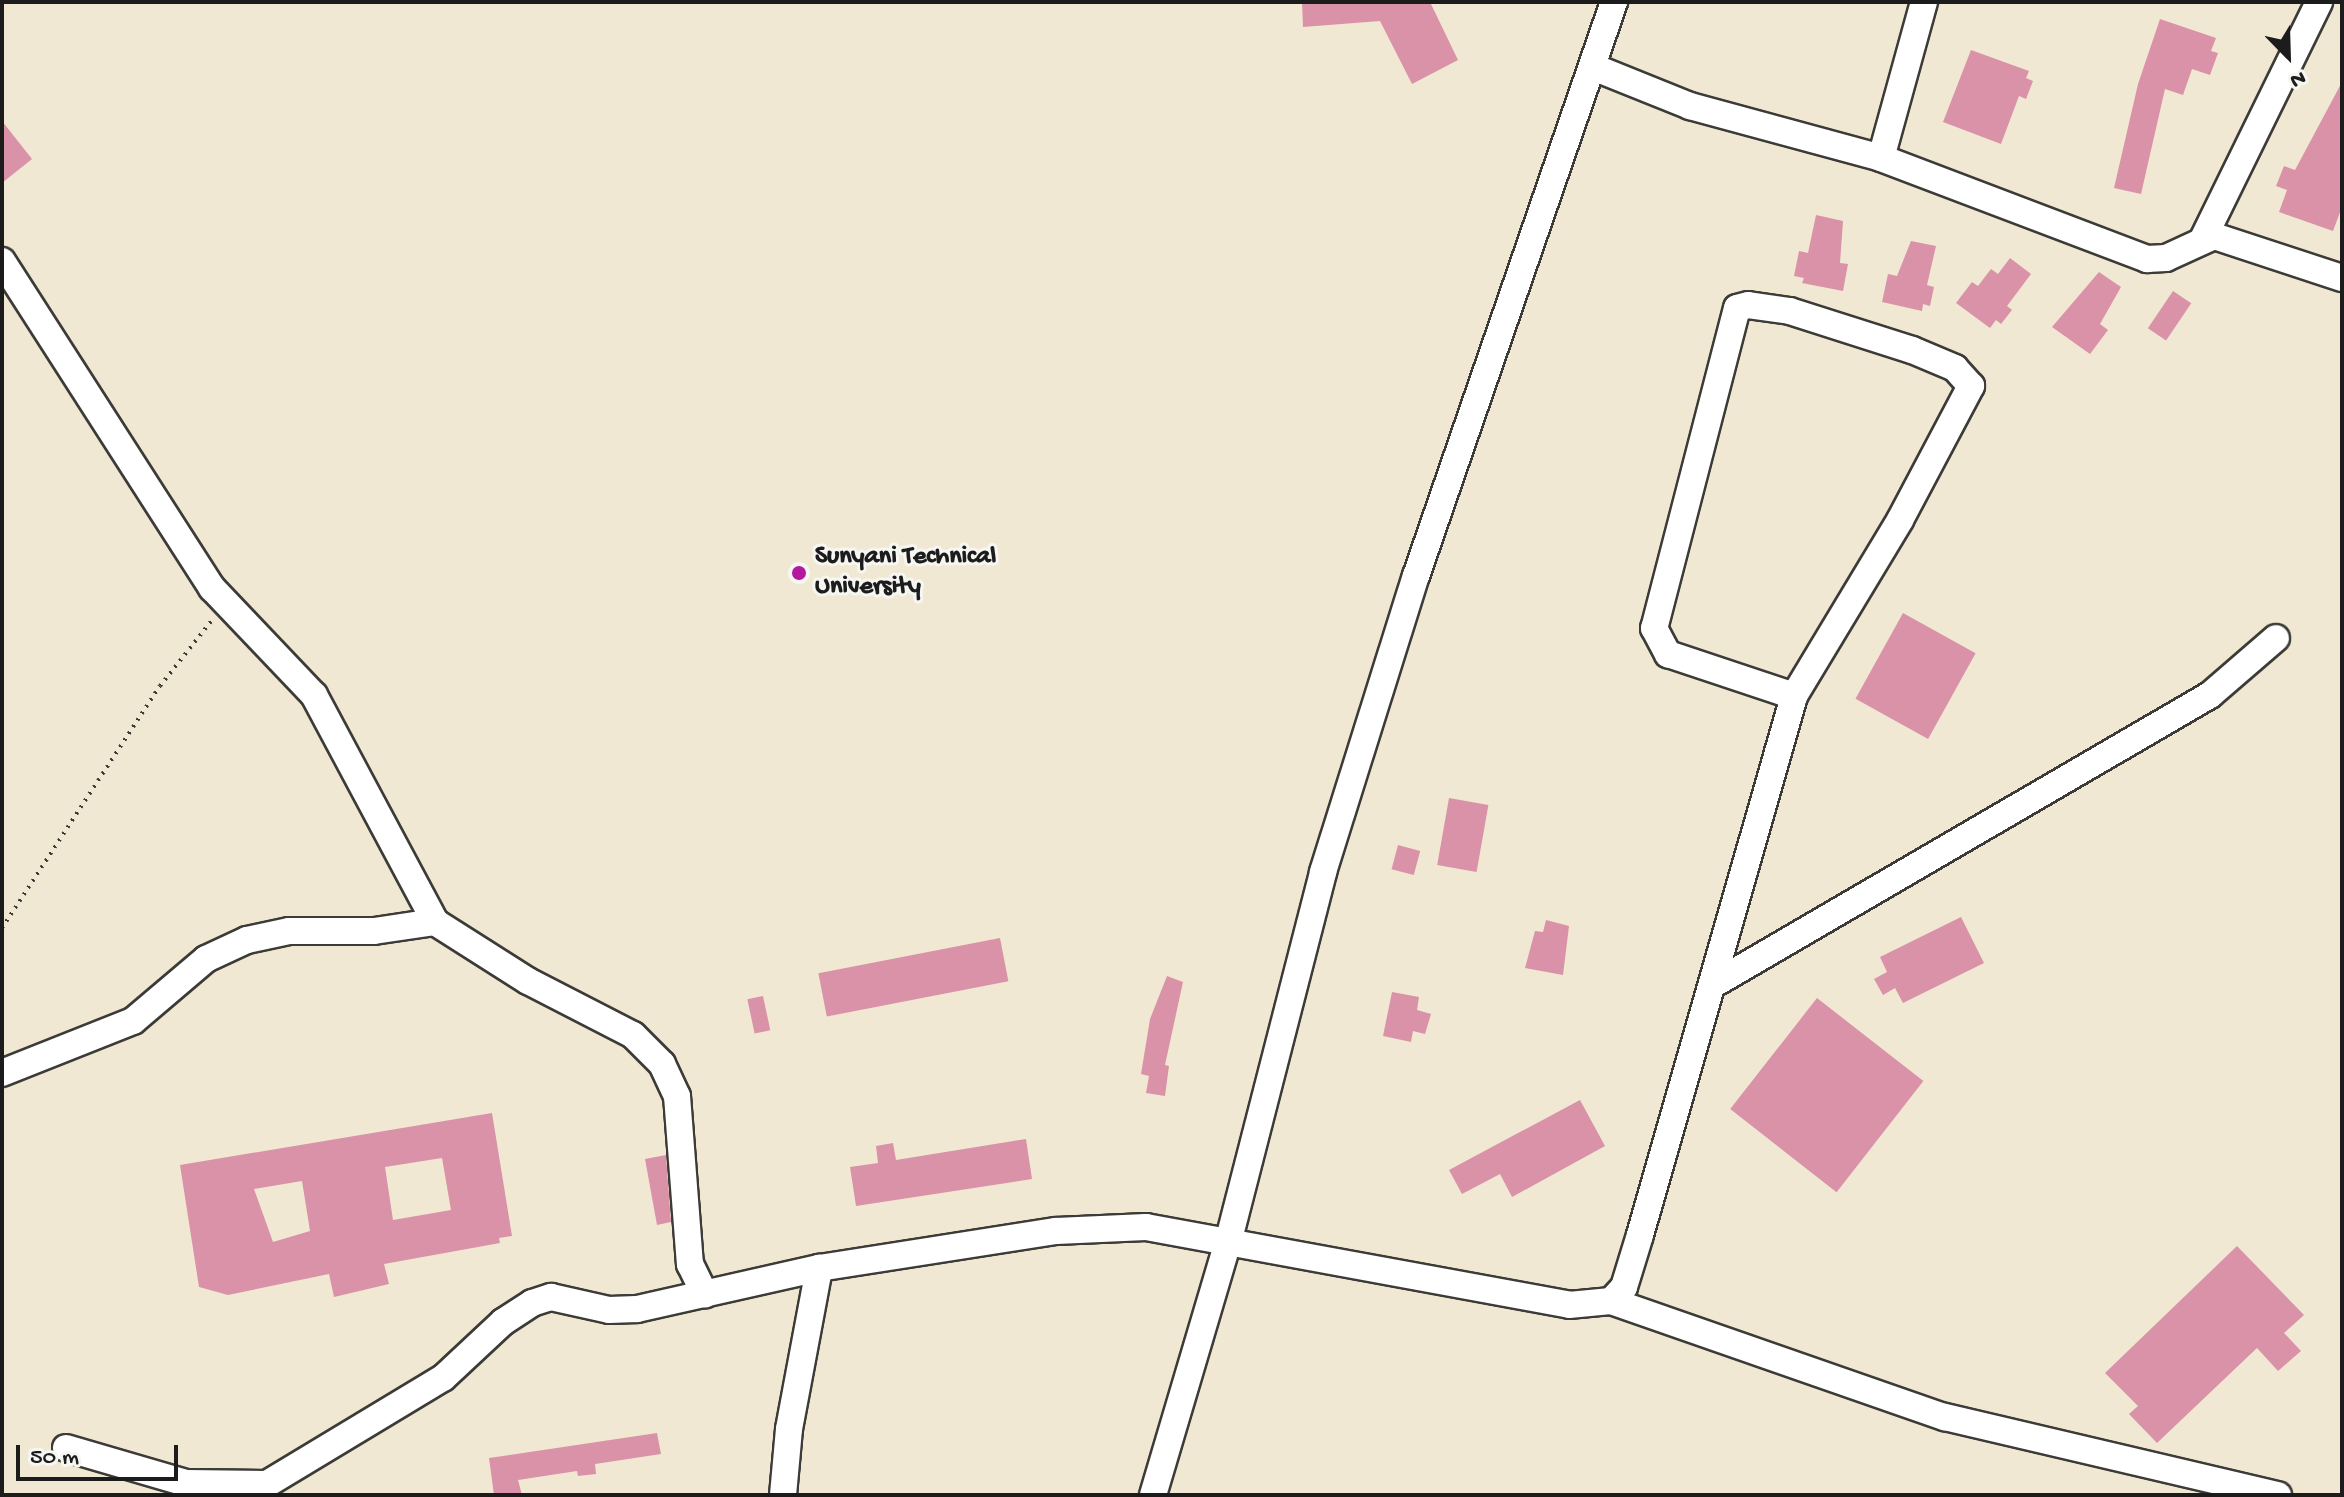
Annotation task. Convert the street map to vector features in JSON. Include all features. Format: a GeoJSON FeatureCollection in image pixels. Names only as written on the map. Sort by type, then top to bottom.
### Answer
{"type":"FeatureCollection","features":[{"type":"Feature","properties":{"kind":"street"},"geometry":{"type":"LineString","coordinates":[[1153,1495],[1229,1239],[1328,857],[1416,576],[1614,2]]}},
{"type":"Feature","properties":{"kind":"street"},"geometry":{"type":"LineString","coordinates":[[1881,158],[1924,2]]}},
{"type":"Feature","properties":{"kind":"street"},"geometry":{"type":"LineString","coordinates":[[2203,239],[2319,2]]}},
{"type":"Feature","properties":{"kind":"street"},"geometry":{"type":"LineString","coordinates":[[1593,67],[1690,106],[1881,158],[2147,259],[2166,258],[2214,236],[2249,244],[2342,278]]}},
{"type":"Feature","properties":{"kind":"street"},"geometry":{"type":"LineString","coordinates":[[2,261],[212,588],[314,695],[435,922],[528,981],[633,1035],[656,1055],[677,1096],[690,1264],[705,1295]]}},
{"type":"Feature","properties":{"kind":"street"},"geometry":{"type":"LineString","coordinates":[[1611,1301],[1624,1287],[1714,984],[1794,696],[1900,520],[1971,386],[1955,368],[1912,350],[1790,311],[1748,305],[1737,308],[1654,628],[1668,654],[1794,696]]}},
{"type":"Feature","properties":{"kind":"street"},"geometry":{"type":"LineString","coordinates":[[1714,984],[2197,703],[2276,638]]}},
{"type":"Feature","properties":{"kind":"street"},"geometry":{"type":"LineString","coordinates":[[2,1073],[133,1021],[206,959],[247,940],[289,931],[374,931],[435,922]]}},
{"type":"Feature","properties":{"kind":"street"},"geometry":{"type":"LineString","coordinates":[[66,1448],[186,1483],[267,1484],[443,1378],[503,1322],[532,1303],[551,1297],[609,1310],[637,1309],[819,1268],[1056,1231],[1146,1227],[1229,1239],[1569,1305],[1611,1301],[1945,1417],[2278,1495]]}},
{"type":"Feature","properties":{"kind":"street"},"geometry":{"type":"LineString","coordinates":[[783,1495],[791,1413],[819,1268]]}},
{"type":"Feature","properties":{"kind":"path"},"geometry":{"type":"LineString","coordinates":[[2,928],[160,686],[227,601]]}},
{"type":"Feature","properties":{"kind":"building"},"geometry":{"type":"Polygon","coordinates":[[[1302,2],[1430,2],[1458,60],[1412,84],[1380,21],[1303,27],[1302,2]]]}},
{"type":"Feature","properties":{"kind":"building"},"geometry":{"type":"Polygon","coordinates":[[[2160,19],[2216,38],[2211,51],[2218,53],[2210,75],[2192,69],[2183,95],[2165,89],[2141,194],[2114,188],[2138,84],[2160,19]]]}},
{"type":"Feature","properties":{"kind":"building"},"geometry":{"type":"Polygon","coordinates":[[[1971,50],[2029,71],[2026,78],[2033,81],[2026,99],[2019,96],[2001,144],[1943,122],[1971,50]]]}},
{"type":"Feature","properties":{"kind":"building"},"geometry":{"type":"Polygon","coordinates":[[[2342,82],[2342,207],[2333,231],[2279,212],[2287,190],[2276,186],[2284,166],[2295,170],[2342,82]]]}},
{"type":"Feature","properties":{"kind":"building"},"geometry":{"type":"Polygon","coordinates":[[[2,121],[32,159],[2,183],[2,121]]]}},
{"type":"Feature","properties":{"kind":"building"},"geometry":{"type":"Polygon","coordinates":[[[1816,215],[1843,221],[1840,263],[1848,264],[1843,291],[1802,283],[1804,278],[1794,276],[1799,251],[1808,253],[1816,215]]]}},
{"type":"Feature","properties":{"kind":"building"},"geometry":{"type":"Polygon","coordinates":[[[1911,241],[1936,246],[1927,285],[1934,287],[1930,306],[1923,304],[1922,311],[1882,302],[1888,274],[1897,276],[1911,241]]]}},
{"type":"Feature","properties":{"kind":"building"},"geometry":{"type":"Polygon","coordinates":[[[2010,258],[2031,274],[2007,306],[2012,310],[2001,324],[1996,320],[1990,328],[1956,303],[1972,282],[1978,286],[1991,269],[1998,274],[2010,258]]]}},
{"type":"Feature","properties":{"kind":"building"},"geometry":{"type":"Polygon","coordinates":[[[2099,272],[2121,287],[2100,324],[2108,330],[2090,354],[2052,327],[2099,272]]]}},
{"type":"Feature","properties":{"kind":"building"},"geometry":{"type":"Polygon","coordinates":[[[2173,291],[2191,303],[2166,341],[2148,328],[2173,291]]]}},
{"type":"Feature","properties":{"kind":"building"},"geometry":{"type":"Polygon","coordinates":[[[1903,613],[1976,653],[1928,739],[1855,699],[1903,613]]]}},
{"type":"Feature","properties":{"kind":"building"},"geometry":{"type":"Polygon","coordinates":[[[1449,798],[1488,805],[1477,872],[1437,865],[1449,798]]]}},
{"type":"Feature","properties":{"kind":"building"},"geometry":{"type":"Polygon","coordinates":[[[1398,845],[1420,851],[1414,875],[1392,869],[1398,845]]]}},
{"type":"Feature","properties":{"kind":"building"},"geometry":{"type":"Polygon","coordinates":[[[1961,917],[1984,963],[1903,1003],[1895,988],[1883,995],[1874,979],[1887,972],[1880,957],[1961,917]]]}},
{"type":"Feature","properties":{"kind":"building"},"geometry":{"type":"Polygon","coordinates":[[[1546,920],[1569,926],[1563,975],[1525,968],[1535,931],[1543,932],[1546,920]]]}},
{"type":"Feature","properties":{"kind":"building"},"geometry":{"type":"Polygon","coordinates":[[[1000,938],[1008,981],[827,1016],[818,973],[1000,938]]]}},
{"type":"Feature","properties":{"kind":"building"},"geometry":{"type":"Polygon","coordinates":[[[1167,976],[1183,982],[1165,1065],[1169,1066],[1165,1096],[1146,1093],[1149,1076],[1141,1074],[1150,1019],[1167,976]]]}},
{"type":"Feature","properties":{"kind":"building"},"geometry":{"type":"Polygon","coordinates":[[[1392,992],[1419,997],[1417,1010],[1431,1014],[1425,1034],[1413,1031],[1411,1042],[1383,1036],[1392,992]]]}},
{"type":"Feature","properties":{"kind":"building"},"geometry":{"type":"Polygon","coordinates":[[[763,996],[770,1030],[755,1034],[747,999],[763,996]]]}},
{"type":"Feature","properties":{"kind":"building"},"geometry":{"type":"Polygon","coordinates":[[[1817,998],[1923,1081],[1837,1192],[1730,1109],[1817,998]]]}},
{"type":"Feature","properties":{"kind":"building"},"geometry":{"type":"Polygon","coordinates":[[[1580,1100],[1605,1146],[1512,1197],[1500,1174],[1462,1194],[1449,1170],[1580,1100]]]}},
{"type":"Feature","properties":{"kind":"building"},"geometry":{"type":"Polygon","coordinates":[[[492,1113],[512,1236],[499,1238],[500,1243],[384,1264],[389,1284],[334,1297],[329,1274],[228,1295],[199,1287],[180,1165],[492,1113]],[[442,1158],[385,1167],[393,1220],[451,1210],[442,1158]],[[302,1181],[254,1189],[273,1242],[310,1231],[302,1181]]]}},
{"type":"Feature","properties":{"kind":"building"},"geometry":{"type":"Polygon","coordinates":[[[1026,1139],[1032,1179],[856,1206],[850,1167],[878,1163],[876,1146],[893,1143],[896,1160],[1026,1139]]]}},
{"type":"Feature","properties":{"kind":"building"},"geometry":{"type":"Polygon","coordinates":[[[666,1155],[671,1222],[657,1225],[645,1159],[666,1155]]]}},
{"type":"Feature","properties":{"kind":"building"},"geometry":{"type":"Polygon","coordinates":[[[2237,1246],[2304,1315],[2284,1333],[2301,1351],[2278,1371],[2257,1348],[2157,1443],[2129,1414],[2138,1406],[2105,1373],[2237,1246]]]}},
{"type":"Feature","properties":{"kind":"building"},"geometry":{"type":"Polygon","coordinates":[[[657,1433],[661,1454],[595,1464],[596,1474],[578,1476],[577,1471],[518,1480],[522,1495],[494,1495],[489,1458],[657,1433]]]}},
{"type":"Feature","properties":{"kind":"place","name":"Sunyani Technical University"},"geometry":{"type":"Point","coordinates":[799,573]}}]}
